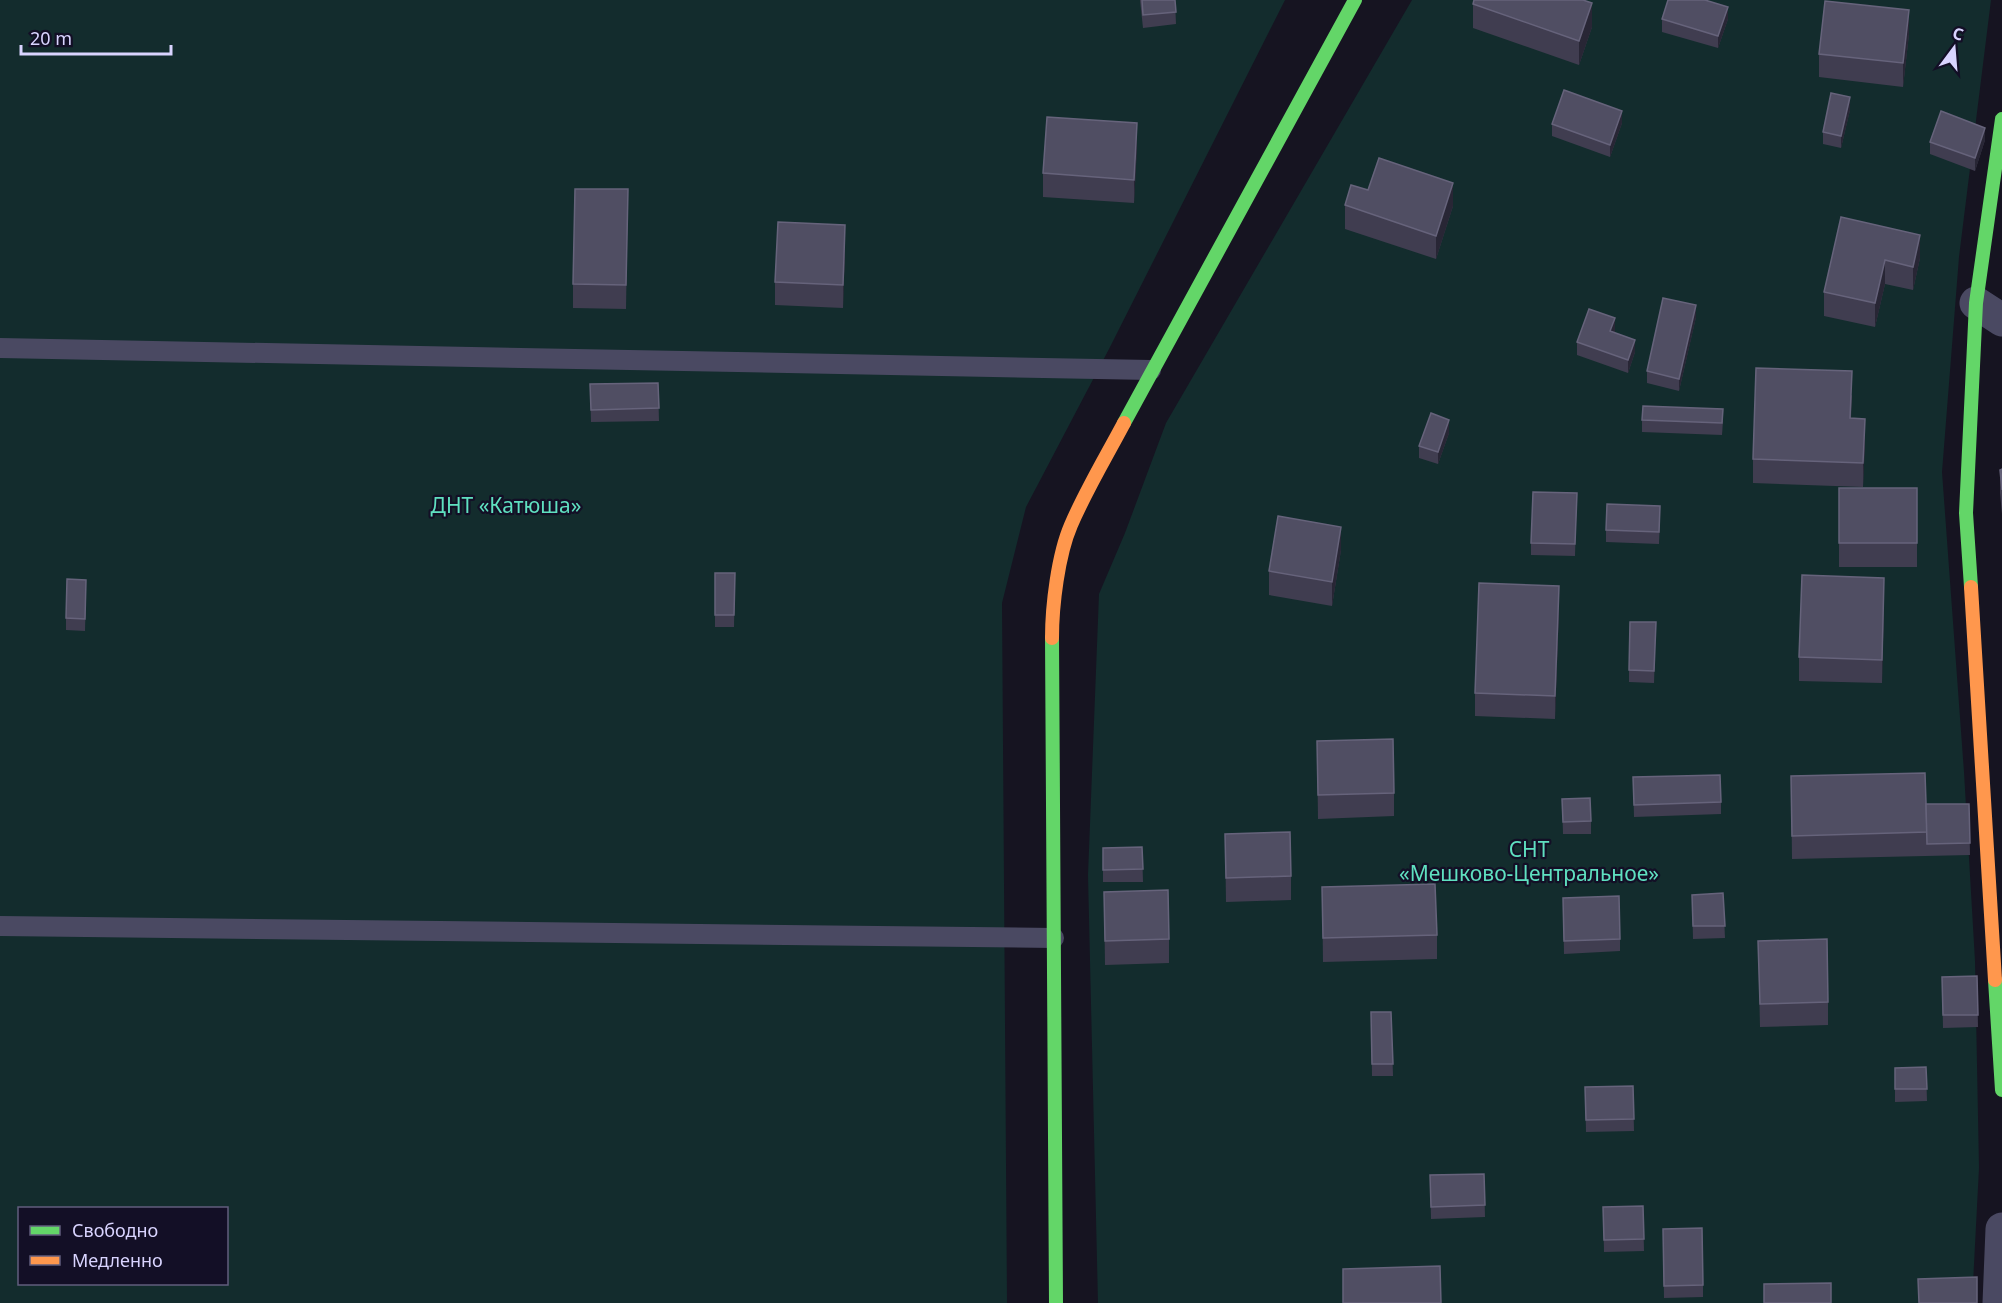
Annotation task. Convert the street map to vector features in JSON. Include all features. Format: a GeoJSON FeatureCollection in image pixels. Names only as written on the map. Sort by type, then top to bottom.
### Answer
{"type":"FeatureCollection","features":[{"type":"Feature","properties":{"kind":"street"},"geometry":{"type":"LineString","coordinates":[[1056,1303],[1052,623],[1060,562],[1070,527],[1110,445],[1355,0]]}},
{"type":"Feature","properties":{"kind":"street"},"geometry":{"type":"LineString","coordinates":[[2002,119],[1989,312],[1966,513],[2002,1090]]}},
{"type":"Feature","properties":{"kind":"street"},"geometry":{"type":"LineString","coordinates":[[1999,1303],[2002,1229]]}},
{"type":"Feature","properties":{"kind":"lane"},"geometry":{"type":"LineString","coordinates":[[0,348],[1151,370]]}},
{"type":"Feature","properties":{"kind":"lane"},"geometry":{"type":"LineString","coordinates":[[0,926],[1054,938]]}},
{"type":"Feature","properties":{"kind":"green space","name":"ДНТ «Катюша»"},"geometry":{"type":"Polygon","coordinates":[[[0,0],[1285,0],[1109,349],[1026,507],[1002,603],[1007,1303],[0,1303],[0,0]]]}},
{"type":"Feature","properties":{"kind":"green space","name":"СНТ «Мешково-Центральное»"},"geometry":{"type":"Polygon","coordinates":[[[1412,0],[1991,0],[1959,257],[1942,472],[1975,961],[1979,1168],[1972,1303],[1098,1303],[1088,875],[1099,594],[1125,533],[1166,423],[1412,0]]]}},
{"type":"Feature","properties":{"kind":"building"},"geometry":{"type":"Polygon","coordinates":[[[1142,0],[1175,0],[1176,12],[1143,15],[1142,0]]]}},
{"type":"Feature","properties":{"kind":"building"},"geometry":{"type":"Polygon","coordinates":[[[1474,0],[1583,0],[1592,3],[1579,41],[1473,4],[1474,0]]]}},
{"type":"Feature","properties":{"kind":"building"},"geometry":{"type":"Polygon","coordinates":[[[1668,0],[1705,0],[1728,7],[1718,36],[1662,19],[1668,0]]]}},
{"type":"Feature","properties":{"kind":"building"},"geometry":{"type":"Polygon","coordinates":[[[1825,1],[1909,10],[1903,63],[1819,54],[1825,1]]]}},
{"type":"Feature","properties":{"kind":"building"},"geometry":{"type":"Polygon","coordinates":[[[1564,90],[1622,111],[1610,145],[1552,124],[1564,90]]]}},
{"type":"Feature","properties":{"kind":"building"},"geometry":{"type":"Polygon","coordinates":[[[1831,93],[1850,97],[1841,136],[1823,132],[1831,93]]]}},
{"type":"Feature","properties":{"kind":"building"},"geometry":{"type":"Polygon","coordinates":[[[1941,111],[1985,128],[1975,158],[1930,142],[1941,111]]]}},
{"type":"Feature","properties":{"kind":"building"},"geometry":{"type":"Polygon","coordinates":[[[1047,117],[1137,123],[1134,180],[1043,173],[1047,117]]]}},
{"type":"Feature","properties":{"kind":"building"},"geometry":{"type":"Polygon","coordinates":[[[1379,158],[1453,183],[1436,236],[1345,205],[1351,185],[1368,190],[1379,158]]]}},
{"type":"Feature","properties":{"kind":"building"},"geometry":{"type":"Polygon","coordinates":[[[575,189],[628,189],[626,285],[573,284],[575,189]]]}},
{"type":"Feature","properties":{"kind":"building"},"geometry":{"type":"Polygon","coordinates":[[[1841,217],[1920,235],[1913,267],[1885,260],[1875,303],[1824,292],[1841,217]]]}},
{"type":"Feature","properties":{"kind":"building"},"geometry":{"type":"Polygon","coordinates":[[[778,222],[845,225],[843,285],[775,282],[778,222]]]}},
{"type":"Feature","properties":{"kind":"building"},"geometry":{"type":"Polygon","coordinates":[[[1663,298],[1696,305],[1679,379],[1647,371],[1663,298]]]}},
{"type":"Feature","properties":{"kind":"building"},"geometry":{"type":"Polygon","coordinates":[[[1589,309],[1615,318],[1610,331],[1635,340],[1628,360],[1577,342],[1589,309]]]}},
{"type":"Feature","properties":{"kind":"building"},"geometry":{"type":"Polygon","coordinates":[[[1756,368],[1852,371],[1850,418],[1865,419],[1863,463],[1753,459],[1756,368]]]}},
{"type":"Feature","properties":{"kind":"building"},"geometry":{"type":"Polygon","coordinates":[[[658,383],[659,408],[591,410],[590,384],[658,383]]]}},
{"type":"Feature","properties":{"kind":"building"},"geometry":{"type":"Polygon","coordinates":[[[1643,406],[1723,409],[1722,423],[1642,420],[1643,406]]]}},
{"type":"Feature","properties":{"kind":"building"},"geometry":{"type":"Polygon","coordinates":[[[1431,413],[1449,420],[1438,452],[1419,446],[1431,413]]]}},
{"type":"Feature","properties":{"kind":"building"},"geometry":{"type":"Polygon","coordinates":[[[1839,488],[1917,488],[1917,543],[1839,543],[1839,488]]]}},
{"type":"Feature","properties":{"kind":"building"},"geometry":{"type":"Polygon","coordinates":[[[1533,492],[1577,493],[1575,544],[1531,543],[1533,492]]]}},
{"type":"Feature","properties":{"kind":"building"},"geometry":{"type":"Polygon","coordinates":[[[1607,504],[1660,506],[1659,532],[1606,530],[1607,504]]]}},
{"type":"Feature","properties":{"kind":"building"},"geometry":{"type":"Polygon","coordinates":[[[1278,516],[1341,527],[1332,582],[1269,571],[1278,516]]]}},
{"type":"Feature","properties":{"kind":"building"},"geometry":{"type":"Polygon","coordinates":[[[715,573],[735,573],[734,615],[715,615],[715,573]]]}},
{"type":"Feature","properties":{"kind":"building"},"geometry":{"type":"Polygon","coordinates":[[[1802,575],[1884,578],[1882,660],[1799,657],[1802,575]]]}},
{"type":"Feature","properties":{"kind":"building"},"geometry":{"type":"Polygon","coordinates":[[[67,579],[86,580],[85,619],[66,618],[67,579]]]}},
{"type":"Feature","properties":{"kind":"building"},"geometry":{"type":"Polygon","coordinates":[[[1479,583],[1559,586],[1555,696],[1475,693],[1479,583]]]}},
{"type":"Feature","properties":{"kind":"building"},"geometry":{"type":"Polygon","coordinates":[[[1630,622],[1656,622],[1654,671],[1629,670],[1630,622]]]}},
{"type":"Feature","properties":{"kind":"building"},"geometry":{"type":"Polygon","coordinates":[[[1393,739],[1394,793],[1318,795],[1317,741],[1393,739]]]}},
{"type":"Feature","properties":{"kind":"building"},"geometry":{"type":"Polygon","coordinates":[[[1925,773],[1927,832],[1792,836],[1791,776],[1925,773]]]}},
{"type":"Feature","properties":{"kind":"building"},"geometry":{"type":"Polygon","coordinates":[[[1720,775],[1721,802],[1634,805],[1633,777],[1720,775]]]}},
{"type":"Feature","properties":{"kind":"building"},"geometry":{"type":"Polygon","coordinates":[[[1590,798],[1591,821],[1563,822],[1562,799],[1590,798]]]}},
{"type":"Feature","properties":{"kind":"building"},"geometry":{"type":"Polygon","coordinates":[[[1926,804],[1969,804],[1970,843],[1927,844],[1926,804]]]}},
{"type":"Feature","properties":{"kind":"building"},"geometry":{"type":"Polygon","coordinates":[[[1290,832],[1291,876],[1226,878],[1225,834],[1290,832]]]}},
{"type":"Feature","properties":{"kind":"building"},"geometry":{"type":"Polygon","coordinates":[[[1142,847],[1143,869],[1103,870],[1103,848],[1142,847]]]}},
{"type":"Feature","properties":{"kind":"building"},"geometry":{"type":"Polygon","coordinates":[[[1435,884],[1437,935],[1323,938],[1322,887],[1435,884]]]}},
{"type":"Feature","properties":{"kind":"building"},"geometry":{"type":"Polygon","coordinates":[[[1168,890],[1169,939],[1105,941],[1104,892],[1168,890]]]}},
{"type":"Feature","properties":{"kind":"building"},"geometry":{"type":"Polygon","coordinates":[[[1723,893],[1725,926],[1693,926],[1692,895],[1723,893]]]}},
{"type":"Feature","properties":{"kind":"building"},"geometry":{"type":"Polygon","coordinates":[[[1619,896],[1620,939],[1564,941],[1563,898],[1619,896]]]}},
{"type":"Feature","properties":{"kind":"building"},"geometry":{"type":"Polygon","coordinates":[[[1827,939],[1828,1002],[1760,1004],[1758,941],[1827,939]]]}},
{"type":"Feature","properties":{"kind":"building"},"geometry":{"type":"Polygon","coordinates":[[[1977,976],[1978,1015],[1943,1015],[1942,977],[1977,976]]]}},
{"type":"Feature","properties":{"kind":"building"},"geometry":{"type":"Polygon","coordinates":[[[1371,1012],[1391,1012],[1393,1064],[1372,1064],[1371,1012]]]}},
{"type":"Feature","properties":{"kind":"building"},"geometry":{"type":"Polygon","coordinates":[[[1926,1067],[1927,1089],[1895,1089],[1895,1068],[1926,1067]]]}},
{"type":"Feature","properties":{"kind":"building"},"geometry":{"type":"Polygon","coordinates":[[[1633,1086],[1634,1119],[1586,1120],[1585,1087],[1633,1086]]]}},
{"type":"Feature","properties":{"kind":"building"},"geometry":{"type":"Polygon","coordinates":[[[1484,1174],[1485,1205],[1431,1207],[1430,1175],[1484,1174]]]}},
{"type":"Feature","properties":{"kind":"building"},"geometry":{"type":"Polygon","coordinates":[[[1643,1206],[1644,1239],[1604,1240],[1603,1207],[1643,1206]]]}},
{"type":"Feature","properties":{"kind":"building"},"geometry":{"type":"Polygon","coordinates":[[[1702,1228],[1703,1285],[1664,1286],[1663,1229],[1702,1228]]]}},
{"type":"Feature","properties":{"kind":"building"},"geometry":{"type":"Polygon","coordinates":[[[1440,1266],[1441,1303],[1343,1303],[1343,1269],[1440,1266]]]}},
{"type":"Feature","properties":{"kind":"building"},"geometry":{"type":"Polygon","coordinates":[[[1977,1277],[1977,1303],[1919,1303],[1918,1279],[1977,1277]]]}},
{"type":"Feature","properties":{"kind":"building"},"geometry":{"type":"Polygon","coordinates":[[[1831,1283],[1831,1303],[1764,1303],[1764,1284],[1831,1283]]]}},
{"type":"Feature","properties":{"kind":"traffic: fast"},"geometry":{"type":"LineString","coordinates":[[1124,423],[1355,0]]}},
{"type":"Feature","properties":{"kind":"traffic: fast"},"geometry":{"type":"LineString","coordinates":[[1971,587],[1966,513],[1976,303],[2002,119]]}},
{"type":"Feature","properties":{"kind":"traffic: fast"},"geometry":{"type":"LineString","coordinates":[[1052,638],[1056,1303]]}},
{"type":"Feature","properties":{"kind":"traffic: fast"},"geometry":{"type":"LineString","coordinates":[[1995,980],[2002,1090]]}},
{"type":"Feature","properties":{"kind":"traffic: slow"},"geometry":{"type":"LineString","coordinates":[[1052,638],[1057,581],[1066,537],[1083,499],[1124,423]]}},
{"type":"Feature","properties":{"kind":"traffic: slow"},"geometry":{"type":"LineString","coordinates":[[1971,587],[1995,980]]}}]}
